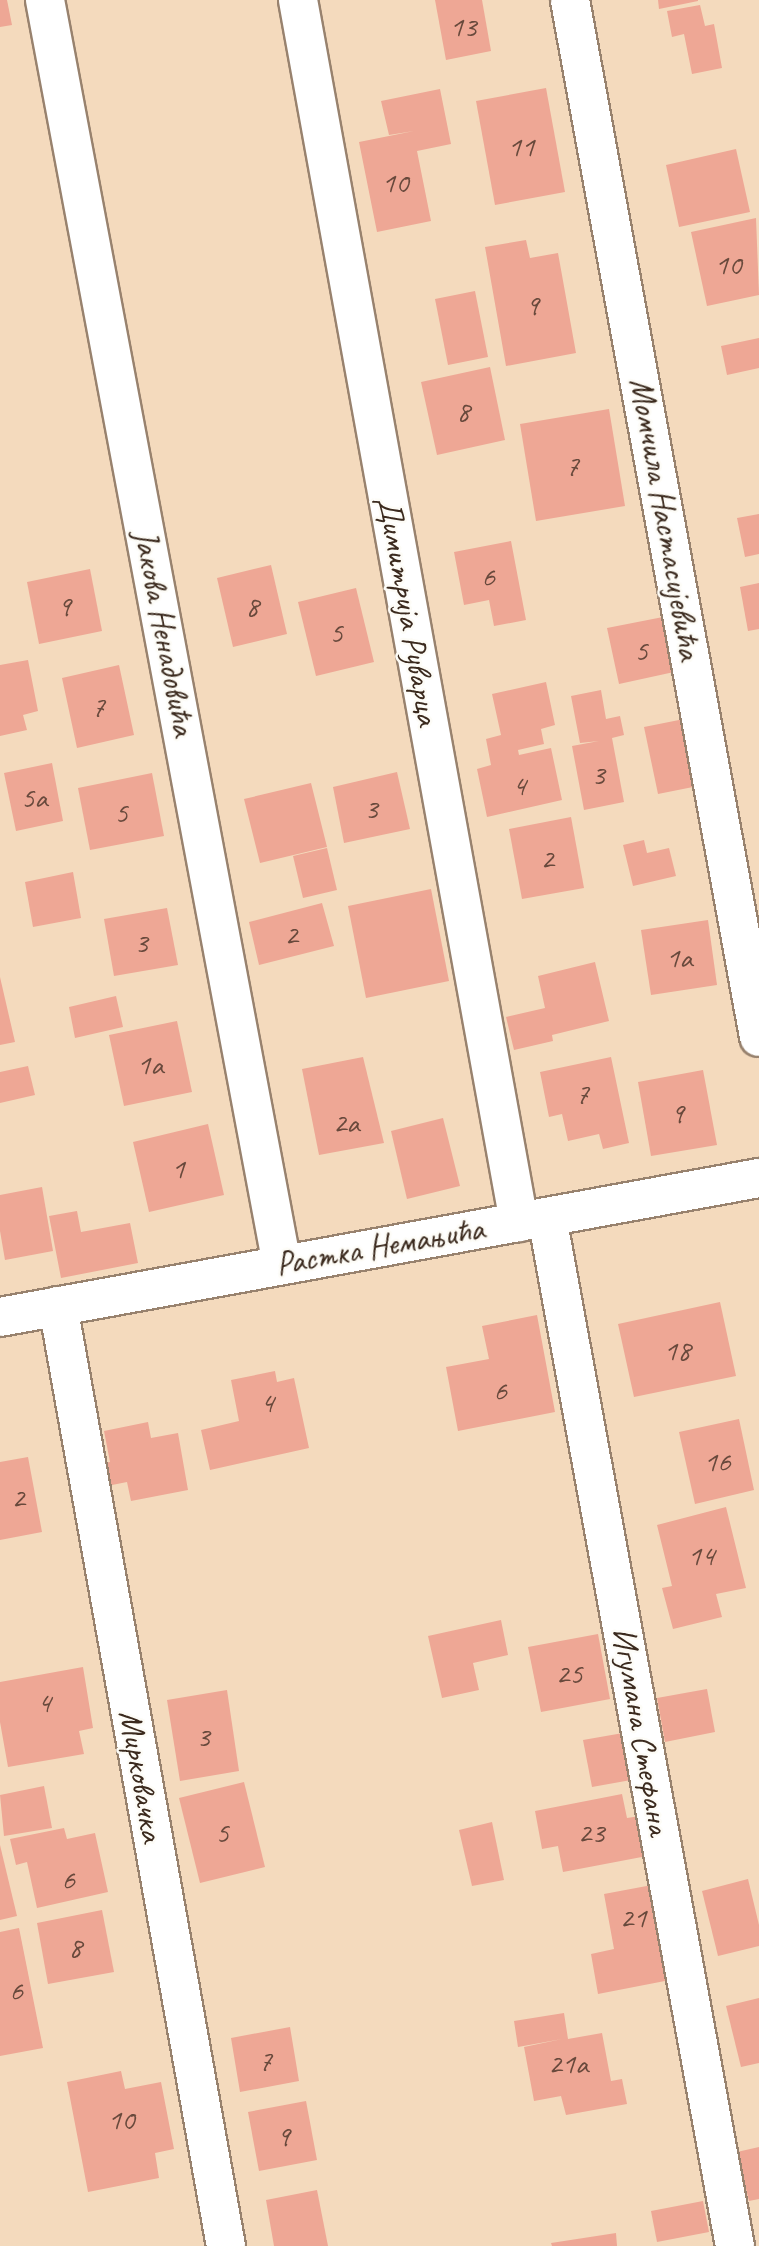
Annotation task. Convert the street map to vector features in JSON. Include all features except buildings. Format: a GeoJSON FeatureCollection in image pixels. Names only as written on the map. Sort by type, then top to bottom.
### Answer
{"type":"FeatureCollection","features":[{"type":"Feature","properties":{"kind":"street","name":"Јакова Ненадовића"},"geometry":{"type":"LineString","coordinates":[[46,0],[282,1265]]}},
{"type":"Feature","properties":{"kind":"street","name":"Димитрија Руварца"},"geometry":{"type":"LineString","coordinates":[[298,0],[533,1219]]}},
{"type":"Feature","properties":{"kind":"street","name":"Момчила Настасијевића"},"geometry":{"type":"LineString","coordinates":[[570,0],[759,1037]]}},
{"type":"Feature","properties":{"kind":"street","name":"Растка Немањића"},"geometry":{"type":"LineString","coordinates":[[0,1317],[759,1178]]}},
{"type":"Feature","properties":{"kind":"street","name":"Игумана Стефана"},"geometry":{"type":"LineString","coordinates":[[533,1219],[735,2246]]}},
{"type":"Feature","properties":{"kind":"street","name":"Мирковачка"},"geometry":{"type":"LineString","coordinates":[[58,1306],[226,2246]]}}]}
